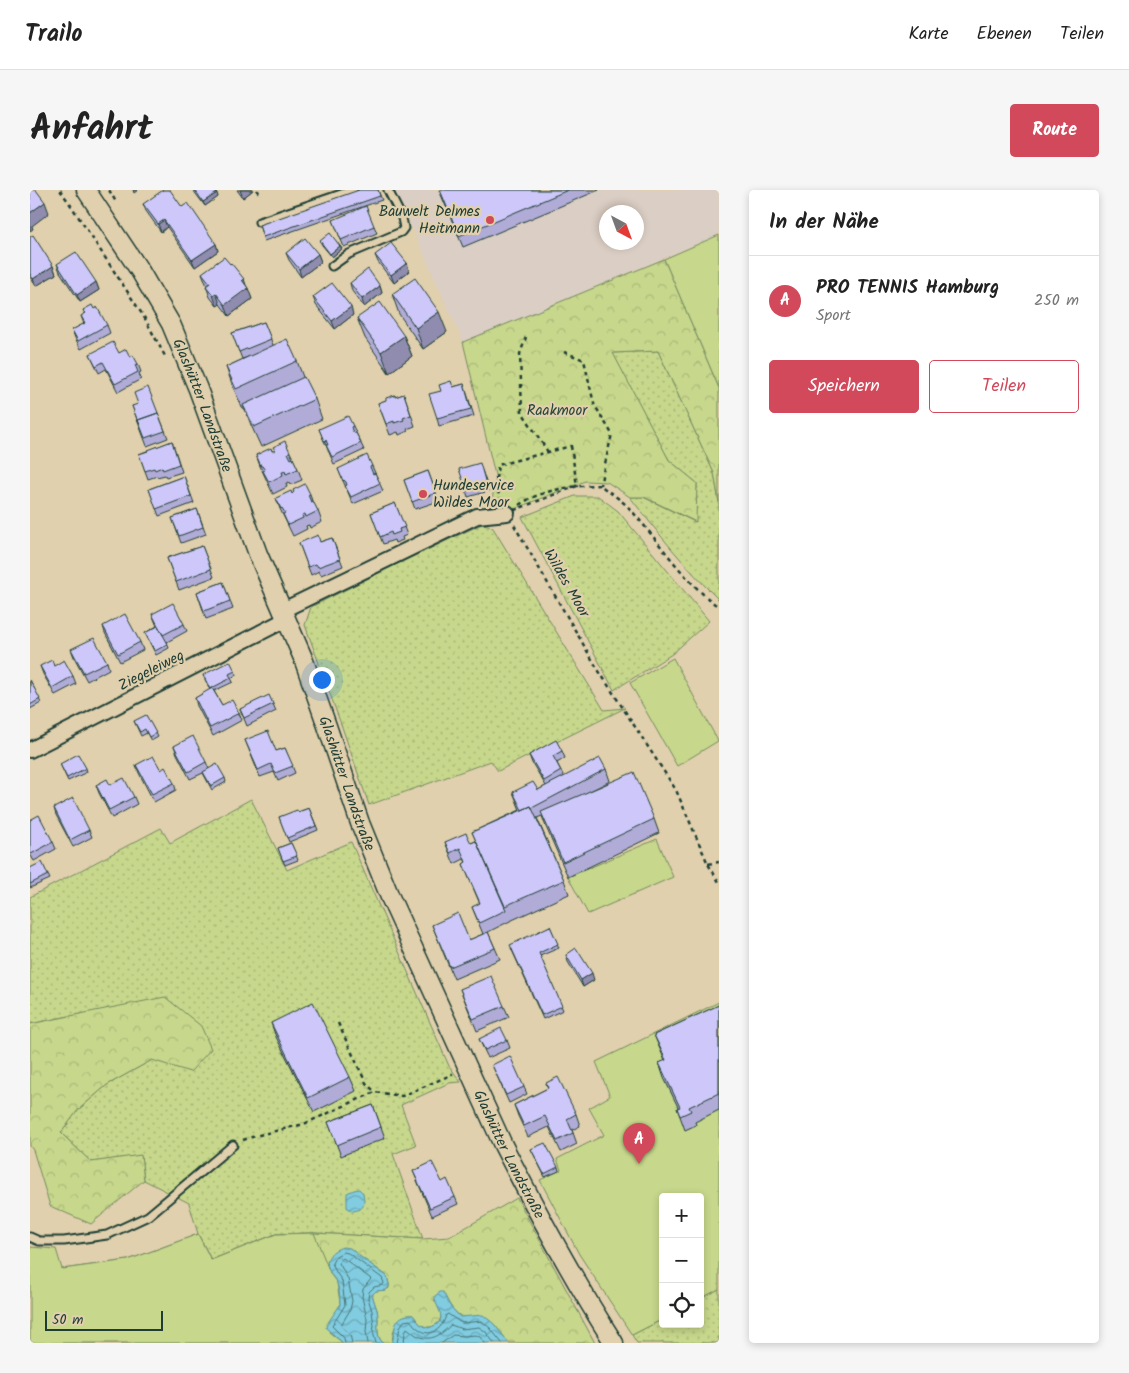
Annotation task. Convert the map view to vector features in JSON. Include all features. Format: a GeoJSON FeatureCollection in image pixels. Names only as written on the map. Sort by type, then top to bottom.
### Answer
{"type":"FeatureCollection","features":[{"type":"Feature","properties":{"kind":"street","name":"Glashütter Landstraße"},"geometry":{"type":"LineString","coordinates":[[86,190],[161,304],[171,324],[198,390],[258,554],[285,614],[327,726],[360,823],[390,897],[520,1179],[589,1304],[614,1343]]}},
{"type":"Feature","properties":{"kind":"street"},"geometry":{"type":"LineString","coordinates":[[285,614],[478,516],[507,513]]}},
{"type":"Feature","properties":{"kind":"street","name":"Ziegeleiweg"},"geometry":{"type":"LineString","coordinates":[[30,750],[285,614]]}},
{"type":"Feature","properties":{"kind":"lane"},"geometry":{"type":"LineString","coordinates":[[260,222],[353,190]]}},
{"type":"Feature","properties":{"kind":"lane"},"geometry":{"type":"LineString","coordinates":[[332,266],[349,254],[401,232],[404,228],[402,218],[388,190]]}},
{"type":"Feature","properties":{"kind":"lane"},"geometry":{"type":"LineString","coordinates":[[30,1237],[39,1241],[64,1241],[107,1235],[148,1216],[232,1145]]}},
{"type":"Feature","properties":{"kind":"path"},"geometry":{"type":"LineString","coordinates":[[60,190],[140,310],[168,362]]}},
{"type":"Feature","properties":{"kind":"path"},"geometry":{"type":"LineString","coordinates":[[109,190],[118,206]]}},
{"type":"Feature","properties":{"kind":"path"},"geometry":{"type":"LineString","coordinates":[[256,190],[258,192],[262,190]]}},
{"type":"Feature","properties":{"kind":"path"},"geometry":{"type":"LineString","coordinates":[[526,337],[520,354],[522,412],[548,452],[571,446],[577,486]]}},
{"type":"Feature","properties":{"kind":"path"},"geometry":{"type":"LineString","coordinates":[[564,352],[584,360],[594,404],[612,434],[600,485]]}},
{"type":"Feature","properties":{"kind":"path","name":"Wildes Moor"},"geometry":{"type":"LineString","coordinates":[[548,452],[498,465],[495,486],[507,513],[597,668],[676,790],[708,864],[719,882]]}},
{"type":"Feature","properties":{"kind":"path"},"geometry":{"type":"LineString","coordinates":[[507,513],[525,501],[549,491],[577,486],[600,485],[628,508],[684,574],[710,601],[719,607]]}},
{"type":"Feature","properties":{"kind":"path"},"geometry":{"type":"LineString","coordinates":[[708,864],[719,862]]}},
{"type":"Feature","properties":{"kind":"path"},"geometry":{"type":"LineString","coordinates":[[338,1023],[366,1083],[375,1092]]}},
{"type":"Feature","properties":{"kind":"path"},"geometry":{"type":"LineString","coordinates":[[232,1145],[255,1136],[304,1124],[375,1092],[402,1096],[468,1068]]}},
{"type":"Feature","properties":{"kind":"shaded area"},"geometry":{"type":"Polygon","coordinates":[[[395,190],[719,190],[719,235],[463,342],[395,190]]]}},
{"type":"Feature","properties":{"kind":"green space"},"geometry":{"type":"Polygon","coordinates":[[[719,235],[719,388],[664,259],[719,235]]]}},
{"type":"Feature","properties":{"kind":"green space","name":"Raakmoor"},"geometry":{"type":"Polygon","coordinates":[[[664,259],[719,388],[719,502],[714,473],[658,351],[613,353],[669,460],[697,483],[696,522],[644,497],[630,497],[607,482],[585,481],[504,513],[492,500],[496,479],[463,342],[664,259]]]}},
{"type":"Feature","properties":{"kind":"green space"},"geometry":{"type":"Polygon","coordinates":[[[658,351],[714,473],[719,502],[719,600],[673,550],[630,497],[643,497],[695,522],[697,483],[669,460],[612,353],[658,351]]]}},
{"type":"Feature","properties":{"kind":"green space"},"geometry":{"type":"Polygon","coordinates":[[[575,496],[598,496],[618,511],[709,621],[672,654],[614,690],[522,517],[575,496]]]}},
{"type":"Feature","properties":{"kind":"green space"},"geometry":{"type":"Polygon","coordinates":[[[482,524],[493,528],[604,710],[625,708],[498,771],[491,761],[369,805],[305,625],[311,607],[482,524]]]}},
{"type":"Feature","properties":{"kind":"green space"},"geometry":{"type":"Polygon","coordinates":[[[673,658],[718,741],[677,766],[630,683],[673,658]]]}},
{"type":"Feature","properties":{"kind":"green space"},"geometry":{"type":"Polygon","coordinates":[[[251,799],[287,870],[351,842],[449,1066],[461,1082],[449,1083],[401,1105],[416,1145],[393,1154],[423,1239],[314,1233],[276,1234],[211,1260],[198,1234],[189,1203],[144,1180],[141,1156],[91,1162],[61,1133],[78,1110],[107,1085],[152,1060],[69,1016],[30,1024],[30,897],[161,828],[170,843],[251,799]]]}},
{"type":"Feature","properties":{"kind":"green space"},"geometry":{"type":"Polygon","coordinates":[[[657,839],[673,877],[588,914],[568,877],[657,839]]]}},
{"type":"Feature","properties":{"kind":"green space"},"geometry":{"type":"Polygon","coordinates":[[[165,997],[201,1026],[211,1049],[190,1072],[152,1060],[107,1085],[78,1110],[61,1133],[91,1162],[141,1155],[144,1180],[91,1224],[50,1206],[33,1150],[30,1146],[30,1024],[165,997]]]}},
{"type":"Feature","properties":{"kind":"green space"},"geometry":{"type":"Polygon","coordinates":[[[719,1002],[719,1289],[704,1297],[704,1193],[659,1193],[659,1321],[632,1335],[579,1254],[540,1180],[561,1170],[557,1159],[604,1135],[589,1108],[610,1096],[596,1062],[719,1002]]]}},
{"type":"Feature","properties":{"kind":"green space"},"geometry":{"type":"Polygon","coordinates":[[[517,1198],[595,1343],[509,1343],[494,1324],[468,1319],[457,1314],[443,1292],[434,1300],[441,1313],[437,1324],[431,1327],[423,1326],[413,1315],[406,1316],[397,1323],[392,1343],[383,1343],[379,1336],[378,1314],[373,1293],[389,1288],[387,1276],[350,1248],[331,1275],[329,1332],[343,1343],[30,1343],[62,1269],[128,1260],[198,1234],[211,1260],[276,1234],[314,1233],[423,1239],[449,1237],[517,1198]]]}},
{"type":"Feature","properties":{"kind":"green space"},"geometry":{"type":"Polygon","coordinates":[[[314,1233],[331,1275],[337,1283],[340,1302],[329,1332],[343,1343],[30,1343],[30,1247],[56,1249],[62,1269],[128,1260],[198,1234],[211,1260],[276,1234],[314,1233]]]}},
{"type":"Feature","properties":{"kind":"green space"},"geometry":{"type":"Polygon","coordinates":[[[719,1289],[719,1343],[637,1343],[632,1335],[659,1321],[659,1328],[704,1328],[704,1297],[719,1289]]]}},
{"type":"Feature","properties":{"kind":"water"},"geometry":{"type":"Polygon","coordinates":[[[359,1189],[363,1193],[363,1206],[352,1211],[347,1207],[347,1193],[359,1189]]]}},
{"type":"Feature","properties":{"kind":"water"},"geometry":{"type":"Polygon","coordinates":[[[343,1247],[350,1248],[387,1276],[389,1287],[386,1290],[373,1293],[378,1315],[379,1336],[383,1343],[343,1343],[326,1328],[340,1305],[338,1286],[329,1269],[328,1261],[334,1251],[343,1247]]]}},
{"type":"Feature","properties":{"kind":"water"},"geometry":{"type":"Polygon","coordinates":[[[443,1292],[450,1306],[460,1317],[483,1315],[494,1324],[509,1343],[392,1343],[396,1324],[401,1317],[413,1315],[420,1324],[428,1328],[439,1322],[441,1318],[435,1296],[443,1292]]]}},
{"type":"Feature","properties":{"kind":"building"},"geometry":{"type":"Polygon","coordinates":[[[30,190],[36,190],[45,202],[30,213],[30,190]]]}},
{"type":"Feature","properties":{"kind":"building"},"geometry":{"type":"Polygon","coordinates":[[[163,190],[170,190],[182,207],[188,203],[216,244],[192,260],[164,220],[158,224],[143,204],[163,190]]]}},
{"type":"Feature","properties":{"kind":"building"},"geometry":{"type":"Polygon","coordinates":[[[195,190],[214,190],[217,193],[203,202],[195,190]]]}},
{"type":"Feature","properties":{"kind":"building"},"geometry":{"type":"Polygon","coordinates":[[[359,190],[378,190],[380,196],[263,237],[259,225],[359,190]]]}},
{"type":"Feature","properties":{"kind":"building","name":"Bauwelt Delmes Heitmann"},"geometry":{"type":"Polygon","coordinates":[[[440,190],[568,190],[459,236],[440,190]]]}},
{"type":"Feature","properties":{"kind":"building"},"geometry":{"type":"Polygon","coordinates":[[[366,206],[374,226],[341,240],[333,220],[366,206]]]}},
{"type":"Feature","properties":{"kind":"building"},"geometry":{"type":"Polygon","coordinates":[[[330,233],[340,246],[330,254],[320,241],[330,233]]]}},
{"type":"Feature","properties":{"kind":"building"},"geometry":{"type":"Polygon","coordinates":[[[33,235],[53,266],[33,279],[30,274],[30,237],[33,235]]]}},
{"type":"Feature","properties":{"kind":"building"},"geometry":{"type":"Polygon","coordinates":[[[305,238],[318,254],[299,269],[286,253],[305,238]]]}},
{"type":"Feature","properties":{"kind":"building"},"geometry":{"type":"Polygon","coordinates":[[[391,243],[407,263],[391,275],[375,255],[391,243]]]}},
{"type":"Feature","properties":{"kind":"building"},"geometry":{"type":"Polygon","coordinates":[[[76,252],[96,282],[77,295],[57,264],[76,252]]]}},
{"type":"Feature","properties":{"kind":"building"},"geometry":{"type":"Polygon","coordinates":[[[224,257],[244,279],[242,280],[248,288],[225,305],[216,293],[213,295],[206,286],[210,283],[202,273],[224,257]]]}},
{"type":"Feature","properties":{"kind":"building"},"geometry":{"type":"Polygon","coordinates":[[[368,269],[380,286],[362,299],[350,283],[368,269]]]}},
{"type":"Feature","properties":{"kind":"building"},"geometry":{"type":"Polygon","coordinates":[[[415,278],[439,312],[416,328],[392,294],[415,278]]]}},
{"type":"Feature","properties":{"kind":"building"},"geometry":{"type":"Polygon","coordinates":[[[332,283],[351,307],[332,321],[313,297],[332,283]]]}},
{"type":"Feature","properties":{"kind":"building"},"geometry":{"type":"Polygon","coordinates":[[[380,302],[404,336],[381,352],[357,318],[380,302]]]}},
{"type":"Feature","properties":{"kind":"building"},"geometry":{"type":"Polygon","coordinates":[[[92,305],[94,309],[97,307],[107,325],[78,341],[72,330],[85,323],[81,316],[86,313],[83,310],[92,305]]]}},
{"type":"Feature","properties":{"kind":"building"},"geometry":{"type":"Polygon","coordinates":[[[264,322],[271,339],[239,352],[232,333],[264,322]]]}},
{"type":"Feature","properties":{"kind":"building"},"geometry":{"type":"Polygon","coordinates":[[[287,339],[297,361],[236,389],[226,367],[287,339]]]}},
{"type":"Feature","properties":{"kind":"building"},"geometry":{"type":"Polygon","coordinates":[[[113,342],[119,353],[126,349],[130,357],[133,355],[138,364],[135,365],[138,372],[115,384],[103,362],[96,366],[90,354],[113,342]]]}},
{"type":"Feature","properties":{"kind":"building"},"geometry":{"type":"Polygon","coordinates":[[[304,377],[315,399],[254,427],[243,405],[304,377]]]}},
{"type":"Feature","properties":{"kind":"building"},"geometry":{"type":"Polygon","coordinates":[[[451,381],[453,387],[464,384],[471,409],[437,418],[429,394],[441,391],[439,385],[451,381]]]}},
{"type":"Feature","properties":{"kind":"building"},"geometry":{"type":"Polygon","coordinates":[[[148,387],[158,413],[138,420],[139,424],[132,406],[138,404],[134,393],[148,387]]]}},
{"type":"Feature","properties":{"kind":"building"},"geometry":{"type":"Polygon","coordinates":[[[404,394],[411,415],[403,418],[404,420],[386,424],[378,403],[386,400],[386,398],[404,394]]]}},
{"type":"Feature","properties":{"kind":"building"},"geometry":{"type":"Polygon","coordinates":[[[158,413],[165,431],[145,438],[138,420],[158,413]]]}},
{"type":"Feature","properties":{"kind":"building"},"geometry":{"type":"Polygon","coordinates":[[[348,416],[353,426],[351,427],[352,430],[356,433],[361,443],[332,457],[326,445],[328,445],[326,440],[324,441],[319,429],[348,416]]]}},
{"type":"Feature","properties":{"kind":"building"},"geometry":{"type":"Polygon","coordinates":[[[172,441],[179,464],[163,470],[162,467],[145,471],[139,454],[172,441]]]}},
{"type":"Feature","properties":{"kind":"building"},"geometry":{"type":"Polygon","coordinates":[[[285,441],[290,452],[288,453],[291,459],[293,458],[298,469],[286,474],[285,471],[282,472],[283,475],[269,482],[263,471],[265,470],[256,455],[271,448],[273,451],[275,450],[273,447],[285,441]]]}},
{"type":"Feature","properties":{"kind":"building"},"geometry":{"type":"Polygon","coordinates":[[[367,455],[373,474],[375,473],[380,483],[351,497],[345,486],[347,485],[346,482],[343,481],[338,469],[367,455]]]}},
{"type":"Feature","properties":{"kind":"building"},"geometry":{"type":"Polygon","coordinates":[[[480,463],[486,484],[466,490],[459,469],[480,463]]]}},
{"type":"Feature","properties":{"kind":"building","name":"Hundeservice Wildes Moor"},"geometry":{"type":"Polygon","coordinates":[[[428,471],[436,493],[412,502],[404,480],[428,471]]]}},
{"type":"Feature","properties":{"kind":"building"},"geometry":{"type":"Polygon","coordinates":[[[184,476],[191,496],[156,509],[149,489],[184,476]]]}},
{"type":"Feature","properties":{"kind":"building"},"geometry":{"type":"Polygon","coordinates":[[[305,484],[310,494],[308,495],[311,502],[313,501],[318,511],[306,517],[305,514],[302,515],[303,518],[288,525],[283,514],[285,513],[276,498],[291,491],[292,494],[293,490],[305,484]]]}},
{"type":"Feature","properties":{"kind":"building"},"geometry":{"type":"Polygon","coordinates":[[[395,503],[405,527],[399,529],[400,532],[392,535],[391,532],[380,537],[371,513],[395,503]]]}},
{"type":"Feature","properties":{"kind":"building"},"geometry":{"type":"Polygon","coordinates":[[[197,509],[203,527],[179,536],[172,518],[197,509]]]}},
{"type":"Feature","properties":{"kind":"building"},"geometry":{"type":"Polygon","coordinates":[[[318,535],[320,542],[332,538],[340,559],[318,567],[316,564],[308,567],[299,543],[318,535]]]}},
{"type":"Feature","properties":{"kind":"building"},"geometry":{"type":"Polygon","coordinates":[[[202,546],[211,569],[176,582],[167,558],[202,546]]]}},
{"type":"Feature","properties":{"kind":"building"},"geometry":{"type":"Polygon","coordinates":[[[223,582],[230,601],[204,611],[197,592],[223,582]]]}},
{"type":"Feature","properties":{"kind":"building"},"geometry":{"type":"Polygon","coordinates":[[[173,603],[184,624],[163,635],[152,614],[173,603]]]}},
{"type":"Feature","properties":{"kind":"building"},"geometry":{"type":"Polygon","coordinates":[[[125,614],[140,642],[118,654],[103,626],[125,614]]]}},
{"type":"Feature","properties":{"kind":"building"},"geometry":{"type":"Polygon","coordinates":[[[158,626],[168,644],[155,651],[145,633],[158,626]]]}},
{"type":"Feature","properties":{"kind":"building"},"geometry":{"type":"Polygon","coordinates":[[[94,638],[107,662],[84,673],[71,649],[94,638]]]}},
{"type":"Feature","properties":{"kind":"building"},"geometry":{"type":"Polygon","coordinates":[[[52,660],[54,666],[64,660],[73,676],[52,688],[40,666],[52,660]]]}},
{"type":"Feature","properties":{"kind":"building"},"geometry":{"type":"Polygon","coordinates":[[[230,661],[235,671],[229,674],[231,678],[210,689],[203,675],[230,661]]]}},
{"type":"Feature","properties":{"kind":"building"},"geometry":{"type":"Polygon","coordinates":[[[30,680],[40,699],[30,705],[30,680]]]}},
{"type":"Feature","properties":{"kind":"building"},"geometry":{"type":"Polygon","coordinates":[[[212,688],[222,705],[232,700],[239,713],[210,728],[195,698],[212,688]]]}},
{"type":"Feature","properties":{"kind":"building"},"geometry":{"type":"Polygon","coordinates":[[[269,695],[273,704],[244,718],[240,709],[269,695]]]}},
{"type":"Feature","properties":{"kind":"building"},"geometry":{"type":"Polygon","coordinates":[[[146,715],[156,733],[149,737],[145,729],[140,732],[134,721],[146,715]]]}},
{"type":"Feature","properties":{"kind":"building"},"geometry":{"type":"Polygon","coordinates":[[[268,731],[276,751],[285,748],[293,766],[275,773],[271,764],[258,770],[245,740],[268,731]]]}},
{"type":"Feature","properties":{"kind":"building"},"geometry":{"type":"Polygon","coordinates":[[[193,736],[206,762],[188,772],[174,746],[193,736]]]}},
{"type":"Feature","properties":{"kind":"building"},"geometry":{"type":"Polygon","coordinates":[[[556,740],[562,751],[553,756],[561,771],[544,781],[529,755],[556,740]]]}},
{"type":"Feature","properties":{"kind":"building"},"geometry":{"type":"Polygon","coordinates":[[[78,754],[86,768],[67,778],[60,764],[78,754]]]}},
{"type":"Feature","properties":{"kind":"building"},"geometry":{"type":"Polygon","coordinates":[[[153,756],[161,770],[165,767],[174,783],[152,794],[136,765],[153,756]]]}},
{"type":"Feature","properties":{"kind":"building"},"geometry":{"type":"Polygon","coordinates":[[[600,758],[606,769],[532,808],[531,806],[522,810],[513,792],[533,782],[538,790],[600,758]]]}},
{"type":"Feature","properties":{"kind":"building"},"geometry":{"type":"Polygon","coordinates":[[[217,764],[225,778],[211,786],[203,772],[217,764]]]}},
{"type":"Feature","properties":{"kind":"building"},"geometry":{"type":"Polygon","coordinates":[[[634,772],[654,819],[563,862],[541,812],[634,772]]]}},
{"type":"Feature","properties":{"kind":"building"},"geometry":{"type":"Polygon","coordinates":[[[124,778],[134,797],[109,810],[96,785],[107,779],[110,785],[124,778]]]}},
{"type":"Feature","properties":{"kind":"building"},"geometry":{"type":"Polygon","coordinates":[[[73,798],[89,830],[70,840],[54,808],[73,798]]]}},
{"type":"Feature","properties":{"kind":"building"},"geometry":{"type":"Polygon","coordinates":[[[531,806],[564,880],[505,906],[472,832],[531,806]]]}},
{"type":"Feature","properties":{"kind":"building"},"geometry":{"type":"Polygon","coordinates":[[[309,808],[316,826],[287,838],[279,817],[297,810],[298,812],[309,808]]]}},
{"type":"Feature","properties":{"kind":"building"},"geometry":{"type":"Polygon","coordinates":[[[39,815],[53,842],[31,854],[30,820],[39,815]]]}},
{"type":"Feature","properties":{"kind":"building"},"geometry":{"type":"Polygon","coordinates":[[[466,833],[471,843],[476,841],[506,910],[479,923],[472,907],[480,903],[463,864],[466,862],[460,848],[450,853],[445,842],[466,833]]]}},
{"type":"Feature","properties":{"kind":"building"},"geometry":{"type":"Polygon","coordinates":[[[291,843],[297,856],[283,861],[278,848],[291,843]]]}},
{"type":"Feature","properties":{"kind":"building"},"geometry":{"type":"Polygon","coordinates":[[[42,862],[48,875],[30,884],[30,868],[42,862]]]}},
{"type":"Feature","properties":{"kind":"building"},"geometry":{"type":"Polygon","coordinates":[[[458,913],[469,940],[488,932],[495,948],[450,967],[432,925],[458,913]]]}},
{"type":"Feature","properties":{"kind":"building"},"geometry":{"type":"Polygon","coordinates":[[[550,926],[558,944],[539,953],[562,1006],[542,1015],[510,945],[550,926]]]}},
{"type":"Feature","properties":{"kind":"building"},"geometry":{"type":"Polygon","coordinates":[[[576,948],[592,973],[581,980],[566,955],[576,948]]]}},
{"type":"Feature","properties":{"kind":"building"},"geometry":{"type":"Polygon","coordinates":[[[491,976],[504,1006],[473,1019],[460,989],[491,976]]]}},
{"type":"Feature","properties":{"kind":"building"},"geometry":{"type":"Polygon","coordinates":[[[313,1002],[350,1077],[308,1098],[271,1023],[313,1002]]]}},
{"type":"Feature","properties":{"kind":"building"},"geometry":{"type":"Polygon","coordinates":[[[719,1005],[719,1093],[689,1107],[691,1111],[680,1116],[677,1108],[680,1107],[659,1063],[666,1060],[654,1035],[719,1005]]]}},
{"type":"Feature","properties":{"kind":"building"},"geometry":{"type":"Polygon","coordinates":[[[501,1028],[507,1040],[485,1050],[479,1039],[501,1028]]]}},
{"type":"Feature","properties":{"kind":"building"},"geometry":{"type":"Polygon","coordinates":[[[510,1056],[524,1087],[506,1095],[492,1065],[510,1056]]]}},
{"type":"Feature","properties":{"kind":"building"},"geometry":{"type":"Polygon","coordinates":[[[558,1077],[576,1114],[567,1119],[573,1133],[557,1141],[545,1116],[524,1126],[514,1105],[548,1088],[546,1083],[558,1077]]]}},
{"type":"Feature","properties":{"kind":"building"},"geometry":{"type":"Polygon","coordinates":[[[373,1105],[381,1127],[337,1145],[328,1122],[373,1105]]]}},
{"type":"Feature","properties":{"kind":"building"},"geometry":{"type":"Polygon","coordinates":[[[545,1143],[558,1167],[544,1174],[531,1149],[545,1143]]]}},
{"type":"Feature","properties":{"kind":"building"},"geometry":{"type":"Polygon","coordinates":[[[432,1162],[442,1182],[447,1179],[455,1197],[430,1208],[413,1171],[432,1162]]]}},
{"type":"Feature","properties":{"kind":"place","name":"Bauwelt Delmes Heitmann"},"geometry":{"type":"Point","coordinates":[490,220]}},
{"type":"Feature","properties":{"kind":"place","name":"Hundeservice Wildes Moor"},"geometry":{"type":"Point","coordinates":[423,494]}},
{"type":"Feature","properties":{"kind":"place","name":"PRO TENNIS Hamburg"},"geometry":{"type":"Point","coordinates":[639,1164]}}]}
